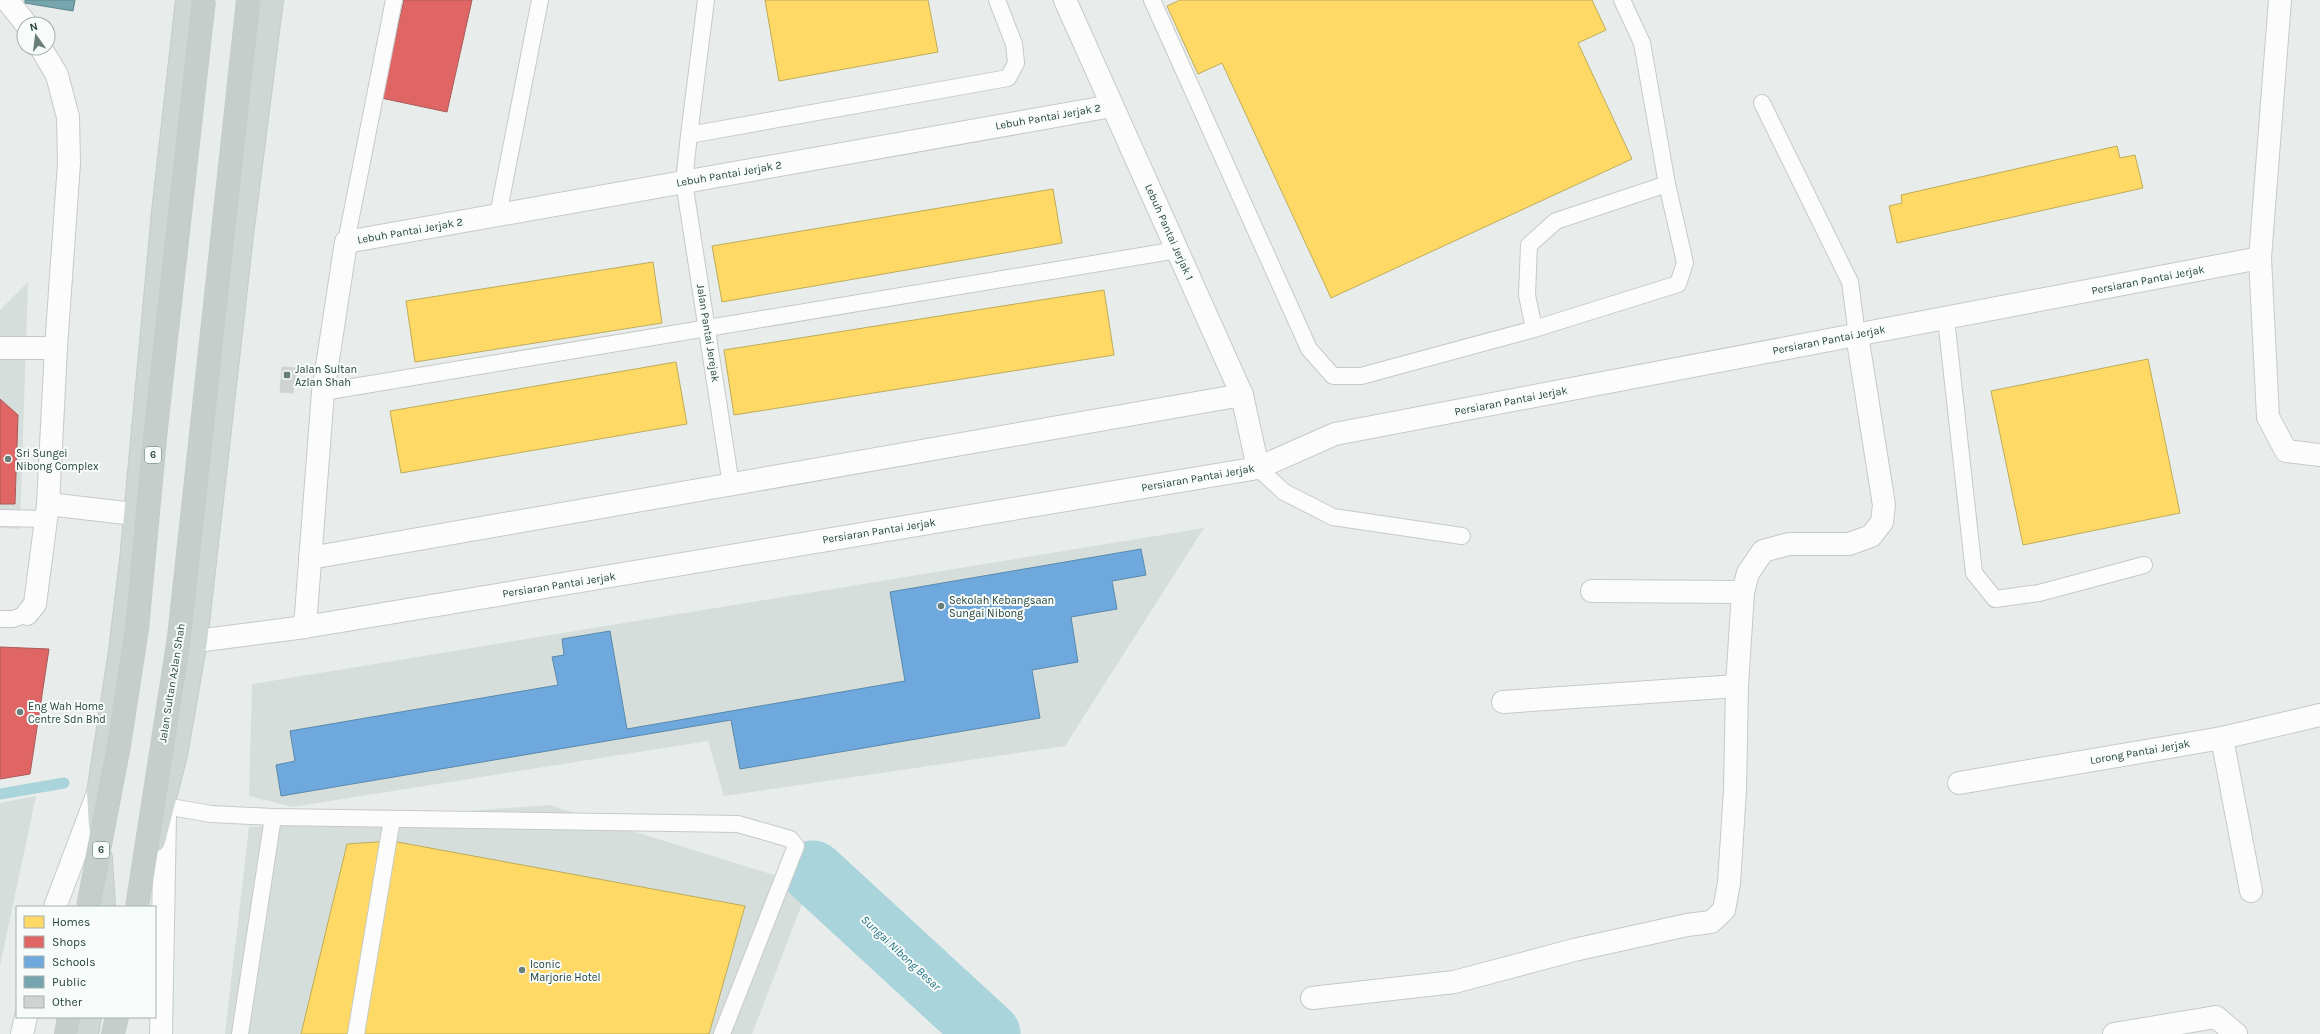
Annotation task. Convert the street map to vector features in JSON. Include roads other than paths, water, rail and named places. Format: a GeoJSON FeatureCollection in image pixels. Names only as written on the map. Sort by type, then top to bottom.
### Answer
{"type":"FeatureCollection","features":[{"type":"Feature","properties":{"kind":"highway","name":"6"},"geometry":{"type":"LineString","coordinates":[[88,906],[119,746],[137,629],[156,428],[204,0]]}},
{"type":"Feature","properties":{"kind":"highway","name":"Jalan Sultan Azlan Shah"},"geometry":{"type":"LineString","coordinates":[[136,906],[179,637],[248,0]]}},
{"type":"Feature","properties":{"kind":"highway"},"geometry":{"type":"LineString","coordinates":[[66,1034],[69,1018]]}},
{"type":"Feature","properties":{"kind":"highway"},"geometry":{"type":"LineString","coordinates":[[114,1034],[117,1018]]}},
{"type":"Feature","properties":{"kind":"main road","name":"6"},"geometry":{"type":"LineString","coordinates":[[104,906],[98,793],[121,643],[131,560],[134,514],[163,212],[187,0]]}},
{"type":"Feature","properties":{"kind":"main road","name":"Jalan Sultan Azlan Shah"},"geometry":{"type":"LineString","coordinates":[[136,906],[165,806],[176,755],[196,641],[242,235],[272,0]]}},
{"type":"Feature","properties":{"kind":"main road"},"geometry":{"type":"LineString","coordinates":[[87,1034],[90,1018]]}},
{"type":"Feature","properties":{"kind":"main road"},"geometry":{"type":"LineString","coordinates":[[105,1034],[108,1018]]}},
{"type":"Feature","properties":{"kind":"street"},"geometry":{"type":"LineString","coordinates":[[8,0],[20,16]]}},
{"type":"Feature","properties":{"kind":"street","name":"Lebuh Pantai Jerjak 1"},"geometry":{"type":"LineString","coordinates":[[1065,0],[1242,395],[1258,468]]}},
{"type":"Feature","properties":{"kind":"street"},"geometry":{"type":"LineString","coordinates":[[2280,0],[2260,258],[2268,417],[2286,451],[2320,455]]}},
{"type":"Feature","properties":{"kind":"street"},"geometry":{"type":"LineString","coordinates":[[27,614],[35,604],[47,512],[56,348],[69,163],[68,117],[57,75],[46,56]]}},
{"type":"Feature","properties":{"kind":"street","name":"Lebuh Pantai Jerjak 2"},"geometry":{"type":"LineString","coordinates":[[346,242],[1112,106]]}},
{"type":"Feature","properties":{"kind":"street"},"geometry":{"type":"LineString","coordinates":[[305,627],[323,392],[346,242]]}},
{"type":"Feature","properties":{"kind":"street","name":"Persiaran Pantai Jerjak"},"geometry":{"type":"LineString","coordinates":[[196,641],[305,627],[1258,468],[1335,434],[1946,319],[2260,258]]}},
{"type":"Feature","properties":{"kind":"street"},"geometry":{"type":"LineString","coordinates":[[1312,998],[1454,982],[1574,950],[1687,925],[1711,922],[1724,910],[1729,883],[1735,790],[1737,686],[1743,592],[1748,573],[1764,551],[1789,544],[1849,544],[1871,536],[1882,522],[1884,505],[1857,335]]}},
{"type":"Feature","properties":{"kind":"street"},"geometry":{"type":"LineString","coordinates":[[0,348],[56,348]]}},
{"type":"Feature","properties":{"kind":"street"},"geometry":{"type":"LineString","coordinates":[[310,558],[1242,395]]}},
{"type":"Feature","properties":{"kind":"street"},"geometry":{"type":"LineString","coordinates":[[47,512],[134,514]]}},
{"type":"Feature","properties":{"kind":"street"},"geometry":{"type":"LineString","coordinates":[[1592,591],[1743,592]]}},
{"type":"Feature","properties":{"kind":"street"},"geometry":{"type":"LineString","coordinates":[[1503,702],[1737,686]]}},
{"type":"Feature","properties":{"kind":"street","name":"Lorong Pantai Jerjak"},"geometry":{"type":"LineString","coordinates":[[1959,783],[2222,738],[2320,715]]}},
{"type":"Feature","properties":{"kind":"street"},"geometry":{"type":"LineString","coordinates":[[2222,738],[2251,892]]}},
{"type":"Feature","properties":{"kind":"street","name":"6"},"geometry":{"type":"LineString","coordinates":[[55,906],[98,793]]}},
{"type":"Feature","properties":{"kind":"street","name":"Jalan Sultan Azlan Shah"},"geometry":{"type":"LineString","coordinates":[[161,1034],[165,806]]}},
{"type":"Feature","properties":{"kind":"street"},"geometry":{"type":"LineString","coordinates":[[2114,1034],[2216,1017],[2236,1034]]}},
{"type":"Feature","properties":{"kind":"street"},"geometry":{"type":"LineString","coordinates":[[22,1034],[26,1018]]}},
{"type":"Feature","properties":{"kind":"lane"},"geometry":{"type":"LineString","coordinates":[[346,242],[394,0]]}},
{"type":"Feature","properties":{"kind":"lane"},"geometry":{"type":"LineString","coordinates":[[498,215],[540,0]]}},
{"type":"Feature","properties":{"kind":"lane","name":"Jalan Pantai Jerejak"},"geometry":{"type":"LineString","coordinates":[[706,0],[684,182],[731,485]]}},
{"type":"Feature","properties":{"kind":"lane"},"geometry":{"type":"LineString","coordinates":[[690,135],[1008,78],[1016,64],[1015,50],[998,0]]}},
{"type":"Feature","properties":{"kind":"lane"},"geometry":{"type":"LineString","coordinates":[[1152,0],[1309,349],[1333,376],[1361,376],[1534,329],[1678,284],[1685,263],[1667,184],[1642,43],[1622,0]]}},
{"type":"Feature","properties":{"kind":"lane"},"geometry":{"type":"LineString","coordinates":[[1762,103],[1850,282],[1857,335]]}},
{"type":"Feature","properties":{"kind":"lane"},"geometry":{"type":"LineString","coordinates":[[1534,329],[1527,295],[1529,245],[1556,221],[1667,184]]}},
{"type":"Feature","properties":{"kind":"lane"},"geometry":{"type":"LineString","coordinates":[[323,392],[1177,250]]}},
{"type":"Feature","properties":{"kind":"lane"},"geometry":{"type":"LineString","coordinates":[[1946,319],[1974,573],[1995,599],[2039,593],[2144,565]]}},
{"type":"Feature","properties":{"kind":"lane"},"geometry":{"type":"LineString","coordinates":[[1258,468],[1284,492],[1333,517],[1462,536]]}},
{"type":"Feature","properties":{"kind":"lane"},"geometry":{"type":"LineString","coordinates":[[0,518],[47,512]]}},
{"type":"Feature","properties":{"kind":"lane"},"geometry":{"type":"LineString","coordinates":[[0,619],[13,619],[27,614]]}},
{"type":"Feature","properties":{"kind":"lane"},"geometry":{"type":"LineString","coordinates":[[165,806],[211,814],[273,817],[738,824],[790,839],[796,846],[722,1034]]}},
{"type":"Feature","properties":{"kind":"lane"},"geometry":{"type":"LineString","coordinates":[[240,1034],[273,817]]}},
{"type":"Feature","properties":{"kind":"lane"},"geometry":{"type":"LineString","coordinates":[[356,1034],[392,819]]}},
{"type":"Feature","properties":{"kind":"waterway"},"geometry":{"type":"LineString","coordinates":[[0,794],[64,783]]}},
{"type":"Feature","properties":{"kind":"waterway","name":"Sungai Nibong Besar"},"geometry":{"type":"LineString","coordinates":[[813,872],[989,1034]]}},
{"type":"Feature","properties":{"kind":"place","name":"Jalan Sultan Azlan Shah"},"geometry":{"type":"Point","coordinates":[287,375]}},
{"type":"Feature","properties":{"kind":"place","name":"Sri Sungei Nibong Complex"},"geometry":{"type":"Point","coordinates":[8,459]}},
{"type":"Feature","properties":{"kind":"place","name":"Sekolah Kebangsaan Sungai Nibong"},"geometry":{"type":"Point","coordinates":[941,606]}},
{"type":"Feature","properties":{"kind":"place","name":"Eng Wah Home Centre Sdn Bhd"},"geometry":{"type":"Point","coordinates":[20,712]}},
{"type":"Feature","properties":{"kind":"place","name":"Iconic Marjorie Hotel"},"geometry":{"type":"Point","coordinates":[522,970]}}]}
